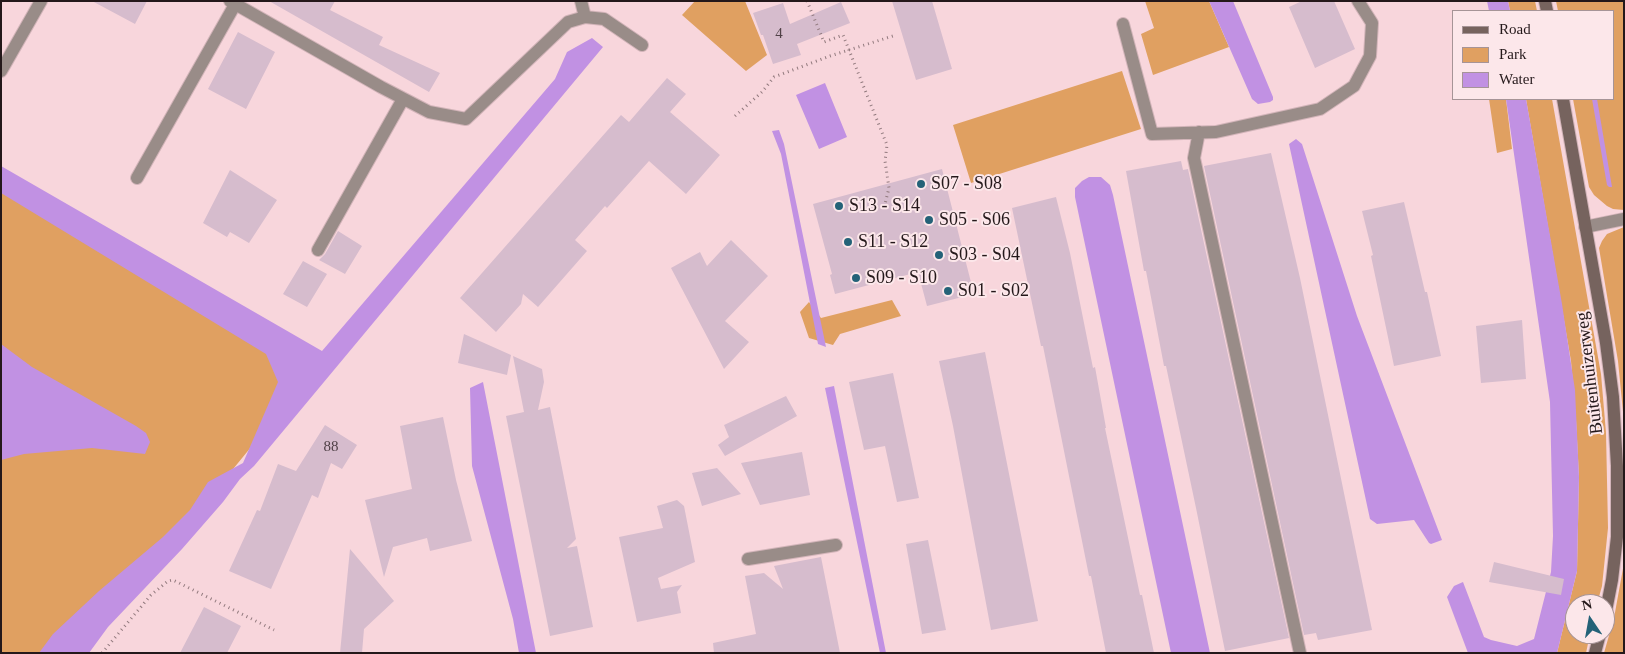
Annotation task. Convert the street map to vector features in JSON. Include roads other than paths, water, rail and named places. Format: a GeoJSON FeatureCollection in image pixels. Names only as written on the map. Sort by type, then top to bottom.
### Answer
{"type":"FeatureCollection","features":[{"type":"Feature","properties":{"kind":"street","name":"Buitenhuizerweg"},"geometry":{"type":"LineString","coordinates":[[1563,100],[1607,353],[1615,424],[1617,536],[1609,594]]}},
{"type":"Feature","properties":{"kind":"lane"},"geometry":{"type":"LineString","coordinates":[[1,71],[41,1]]}},
{"type":"Feature","properties":{"kind":"lane"},"geometry":{"type":"LineString","coordinates":[[581,1],[585,17]]}},
{"type":"Feature","properties":{"kind":"lane"},"geometry":{"type":"LineString","coordinates":[[1123,24],[1152,134],[1216,132],[1320,109],[1354,86],[1370,56],[1372,23],[1358,1]]}},
{"type":"Feature","properties":{"kind":"lane"},"geometry":{"type":"LineString","coordinates":[[137,178],[234,2],[402,99],[429,112],[466,119],[568,22],[585,17],[604,19],[642,45]]}},
{"type":"Feature","properties":{"kind":"lane"},"geometry":{"type":"LineString","coordinates":[[318,250],[402,99]]}},
{"type":"Feature","properties":{"kind":"lane"},"geometry":{"type":"LineString","coordinates":[[1199,132],[1194,158],[1300,653]]}},
{"type":"Feature","properties":{"kind":"lane"},"geometry":{"type":"LineString","coordinates":[[1585,227],[1624,219]]}},
{"type":"Feature","properties":{"kind":"lane"},"geometry":{"type":"LineString","coordinates":[[748,559],[836,545]]}},
{"type":"Feature","properties":{"kind":"water"},"geometry":{"type":"Polygon","coordinates":[[[1209,1],[1233,1],[1273,97],[1273,100],[1270,102],[1258,104],[1252,99],[1209,1]]]}},
{"type":"Feature","properties":{"kind":"water"},"geometry":{"type":"Polygon","coordinates":[[[1487,1],[1508,1],[1510,10],[1489,10],[1487,1]]]}},
{"type":"Feature","properties":{"kind":"water"},"geometry":{"type":"Polygon","coordinates":[[[592,38],[603,47],[254,466],[240,479],[223,502],[182,549],[108,627],[89,653],[39,653],[53,634],[99,591],[163,537],[190,510],[208,482],[243,463],[278,382],[266,354],[1,193],[1,166],[322,351],[555,79],[567,52],[592,38]]]}},
{"type":"Feature","properties":{"kind":"water"},"geometry":{"type":"Polygon","coordinates":[[[825,83],[847,137],[819,149],[796,95],[825,83]]]}},
{"type":"Feature","properties":{"kind":"water"},"geometry":{"type":"Polygon","coordinates":[[[1506,100],[1526,100],[1575,390],[1579,477],[1577,571],[1571,594],[1565,594],[1565,620],[1557,653],[1468,653],[1447,597],[1454,586],[1463,582],[1484,637],[1517,646],[1534,639],[1551,572],[1553,536],[1550,402],[1506,100]]]}},
{"type":"Feature","properties":{"kind":"water"},"geometry":{"type":"Polygon","coordinates":[[[1592,100],[1597,100],[1612,187],[1607,185],[1592,100]]]}},
{"type":"Feature","properties":{"kind":"water"},"geometry":{"type":"Polygon","coordinates":[[[779,130],[784,144],[826,347],[818,344],[781,154],[772,131],[779,130]]]}},
{"type":"Feature","properties":{"kind":"water"},"geometry":{"type":"Polygon","coordinates":[[[1296,139],[1302,144],[1357,316],[1442,540],[1431,544],[1414,520],[1377,524],[1370,519],[1289,144],[1296,139]]]}},
{"type":"Feature","properties":{"kind":"water"},"geometry":{"type":"Polygon","coordinates":[[[1089,177],[1101,177],[1110,185],[1113,195],[1210,653],[1171,653],[1075,197],[1075,188],[1089,177]]]}},
{"type":"Feature","properties":{"kind":"water"},"geometry":{"type":"Polygon","coordinates":[[[1,344],[32,367],[146,433],[150,442],[145,454],[92,448],[24,454],[1,460],[1,344]]]}},
{"type":"Feature","properties":{"kind":"water"},"geometry":{"type":"Polygon","coordinates":[[[483,382],[536,653],[519,653],[513,619],[472,466],[470,388],[483,382]]]}},
{"type":"Feature","properties":{"kind":"water"},"geometry":{"type":"Polygon","coordinates":[[[834,386],[886,653],[880,653],[825,388],[834,386]]]}},
{"type":"Feature","properties":{"kind":"place","name":"S07 - S08"},"geometry":{"type":"Point","coordinates":[921,184]}},
{"type":"Feature","properties":{"kind":"place","name":"S13 - S14"},"geometry":{"type":"Point","coordinates":[839,206]}},
{"type":"Feature","properties":{"kind":"place","name":"S05 - S06"},"geometry":{"type":"Point","coordinates":[929,220]}},
{"type":"Feature","properties":{"kind":"place","name":"S11 - S12"},"geometry":{"type":"Point","coordinates":[848,242]}},
{"type":"Feature","properties":{"kind":"place","name":"S03 - S04"},"geometry":{"type":"Point","coordinates":[939,255]}},
{"type":"Feature","properties":{"kind":"place","name":"S09 - S10"},"geometry":{"type":"Point","coordinates":[856,278]}},
{"type":"Feature","properties":{"kind":"place","name":"S01 - S02"},"geometry":{"type":"Point","coordinates":[948,291]}}]}
